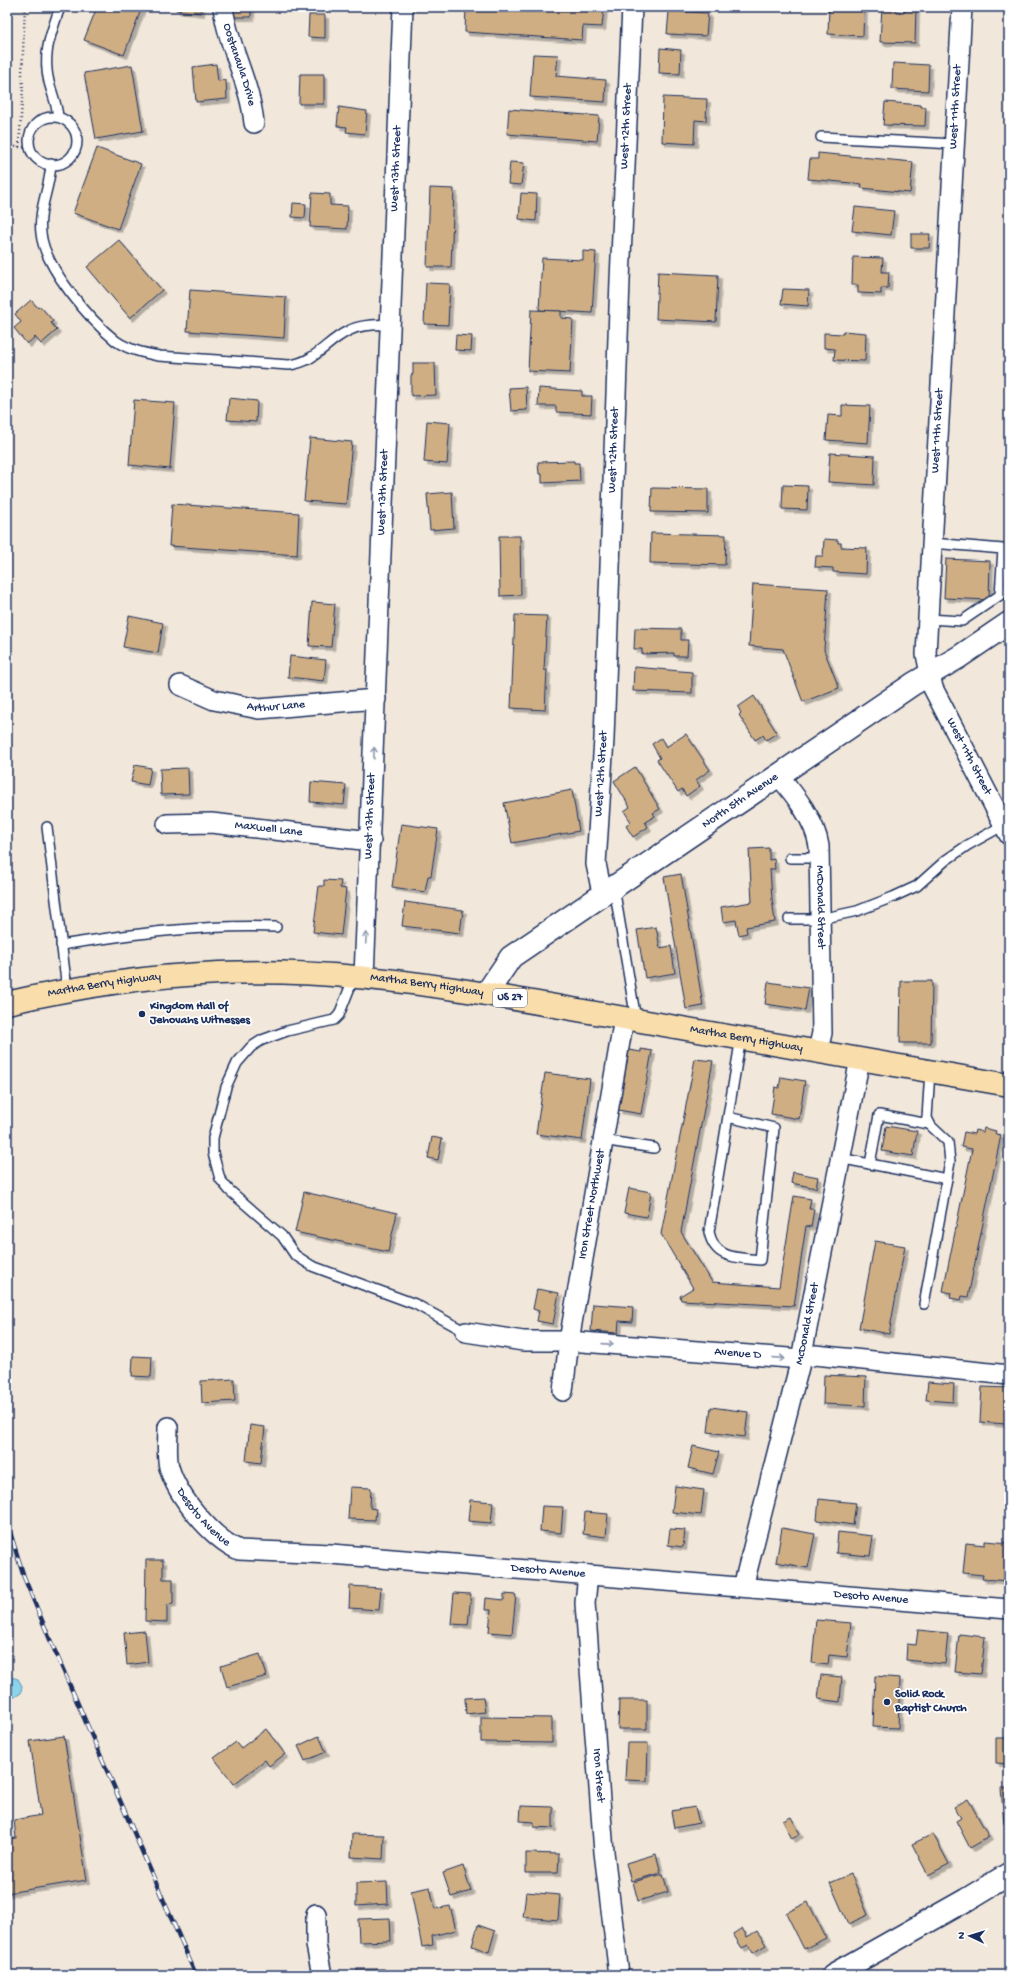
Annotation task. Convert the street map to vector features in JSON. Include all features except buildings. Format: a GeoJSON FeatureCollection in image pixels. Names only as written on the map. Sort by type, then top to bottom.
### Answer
{"type":"FeatureCollection","features":[{"type":"Feature","properties":{"kind":"main road","name":"Martha Berry Highway"},"geometry":{"type":"LineString","coordinates":[[7,1003],[67,989],[218,973],[308,973],[359,977],[426,984],[818,1050],[860,1059],[1009,1085]]}},
{"type":"Feature","properties":{"kind":"street","name":"Oostanaula Drive"},"geometry":{"type":"LineString","coordinates":[[224,7],[227,26],[248,90],[254,123]]}},
{"type":"Feature","properties":{"kind":"street","name":"West 13th Street"},"geometry":{"type":"LineString","coordinates":[[359,977],[371,841],[403,7]]}},
{"type":"Feature","properties":{"kind":"street","name":"West 12th Street"},"geometry":{"type":"LineString","coordinates":[[608,889],[596,864],[604,739],[620,280],[632,7]]}},
{"type":"Feature","properties":{"kind":"street","name":"West 11th Street"},"geometry":{"type":"LineString","coordinates":[[962,7],[926,654],[933,688],[1006,830]]}},
{"type":"Feature","properties":{"kind":"street","name":"North 5th Avenue"},"geometry":{"type":"LineString","coordinates":[[486,994],[511,957],[608,889],[1009,623]]}},
{"type":"Feature","properties":{"kind":"street","name":"Arthur Lane"},"geometry":{"type":"LineString","coordinates":[[180,685],[214,700],[259,709],[376,699]]}},
{"type":"Feature","properties":{"kind":"street","name":"McDonald Street"},"geometry":{"type":"LineString","coordinates":[[778,775],[791,791],[818,836],[820,858],[822,1033],[818,1050]]}},
{"type":"Feature","properties":{"kind":"street","name":"Maxwell Lane"},"geometry":{"type":"LineString","coordinates":[[167,824],[211,824],[371,841]]}},
{"type":"Feature","properties":{"kind":"street","name":"Iron Street Northwest"},"geometry":{"type":"LineString","coordinates":[[563,1391],[569,1341],[602,1140],[630,1019]]}},
{"type":"Feature","properties":{"kind":"street","name":"McDonald Street"},"geometry":{"type":"LineString","coordinates":[[743,1587],[801,1359],[839,1158],[860,1059]]}},
{"type":"Feature","properties":{"kind":"street","name":"Avenue D"},"geometry":{"type":"LineString","coordinates":[[466,1332],[523,1341],[569,1341],[801,1359],[815,1355],[1009,1375]]}},
{"type":"Feature","properties":{"kind":"street","name":"Desoto Avenue"},"geometry":{"type":"LineString","coordinates":[[168,1427],[168,1459],[174,1480],[196,1513],[226,1544],[239,1550],[331,1554],[1009,1609]]}},
{"type":"Feature","properties":{"kind":"street","name":"Iron Street"},"geometry":{"type":"LineString","coordinates":[[588,1576],[585,1603],[597,1762],[604,1852],[619,1975]]}},
{"type":"Feature","properties":{"kind":"street"},"geometry":{"type":"LineString","coordinates":[[833,1975],[1009,1874]]}},
{"type":"Feature","properties":{"kind":"street"},"geometry":{"type":"LineString","coordinates":[[316,1914],[316,1945],[322,1975]]}},
{"type":"Feature","properties":{"kind":"lane"},"geometry":{"type":"LineString","coordinates":[[58,117],[57,104],[49,82],[46,65],[47,45],[60,7]]}},
{"type":"Feature","properties":{"kind":"lane"},"geometry":{"type":"LineString","coordinates":[[58,117],[69,122],[74,130],[77,137],[76,148],[69,159],[64,162],[51,164],[38,159],[31,148],[30,133],[43,119],[58,117]]}},
{"type":"Feature","properties":{"kind":"lane"},"geometry":{"type":"LineString","coordinates":[[821,137],[954,144]]}},
{"type":"Feature","properties":{"kind":"lane"},"geometry":{"type":"LineString","coordinates":[[51,164],[50,178],[41,210],[40,222],[41,235],[51,265],[81,306],[117,341],[137,352],[158,356],[289,366],[303,363],[348,331],[365,326],[391,324]]}},
{"type":"Feature","properties":{"kind":"lane"},"geometry":{"type":"LineString","coordinates":[[932,543],[1002,549],[1000,595]]}},
{"type":"Feature","properties":{"kind":"lane"},"geometry":{"type":"LineString","coordinates":[[928,618],[962,621],[1009,589]]}},
{"type":"Feature","properties":{"kind":"lane"},"geometry":{"type":"LineString","coordinates":[[47,827],[67,989]]}},
{"type":"Feature","properties":{"kind":"lane"},"geometry":{"type":"LineString","coordinates":[[789,919],[820,919],[857,911],[894,897],[917,886],[946,860],[968,845],[1006,830]]}},
{"type":"Feature","properties":{"kind":"lane"},"geometry":{"type":"LineString","coordinates":[[790,858],[820,858]]}},
{"type":"Feature","properties":{"kind":"lane"},"geometry":{"type":"LineString","coordinates":[[608,889],[630,1019]]}},
{"type":"Feature","properties":{"kind":"lane"},"geometry":{"type":"LineString","coordinates":[[61,945],[105,938],[198,929],[244,926],[276,927]]}},
{"type":"Feature","properties":{"kind":"lane"},"geometry":{"type":"LineString","coordinates":[[359,977],[339,1015],[334,1020],[324,1024],[286,1031],[262,1040],[251,1047],[237,1063],[226,1086],[216,1121],[213,1138],[213,1153],[220,1179],[229,1190],[282,1236],[295,1255],[312,1266],[415,1304],[466,1332]]}},
{"type":"Feature","properties":{"kind":"lane"},"geometry":{"type":"LineString","coordinates":[[728,1117],[774,1128],[760,1260],[726,1255],[717,1250],[711,1241],[709,1232],[741,1037]]}},
{"type":"Feature","properties":{"kind":"lane"},"geometry":{"type":"LineString","coordinates":[[924,1304],[950,1162],[948,1142],[929,1124],[926,1118],[930,1071]]}},
{"type":"Feature","properties":{"kind":"lane"},"geometry":{"type":"LineString","coordinates":[[870,1164],[879,1115],[929,1124]]}},
{"type":"Feature","properties":{"kind":"lane"},"geometry":{"type":"LineString","coordinates":[[602,1140],[654,1148]]}},
{"type":"Feature","properties":{"kind":"lane"},"geometry":{"type":"LineString","coordinates":[[839,1158],[947,1179]]}},
{"type":"Feature","properties":{"kind":"path"},"geometry":{"type":"LineString","coordinates":[[19,147],[23,87],[22,74],[25,7]]}},
{"type":"Feature","properties":{"kind":"path"},"geometry":{"type":"LineString","coordinates":[[7,146],[31,148]]}},
{"type":"Feature","properties":{"kind":"water"},"geometry":{"type":"Polygon","coordinates":[[[11,1677],[18,1679],[22,1686],[21,1693],[13,1698],[7,1697],[7,1678],[11,1677]]]}},
{"type":"Feature","properties":{"kind":"railway"},"geometry":{"type":"LineString","coordinates":[[7,1523],[24,1577],[51,1642],[196,1975]]}},
{"type":"Feature","properties":{"kind":"place","name":"Kingdom Hall of Jehovahs Witnesses"},"geometry":{"type":"Point","coordinates":[142,1014]}},
{"type":"Feature","properties":{"kind":"place","name":"Solid Rock Baptist Church"},"geometry":{"type":"Point","coordinates":[887,1702]}}]}
